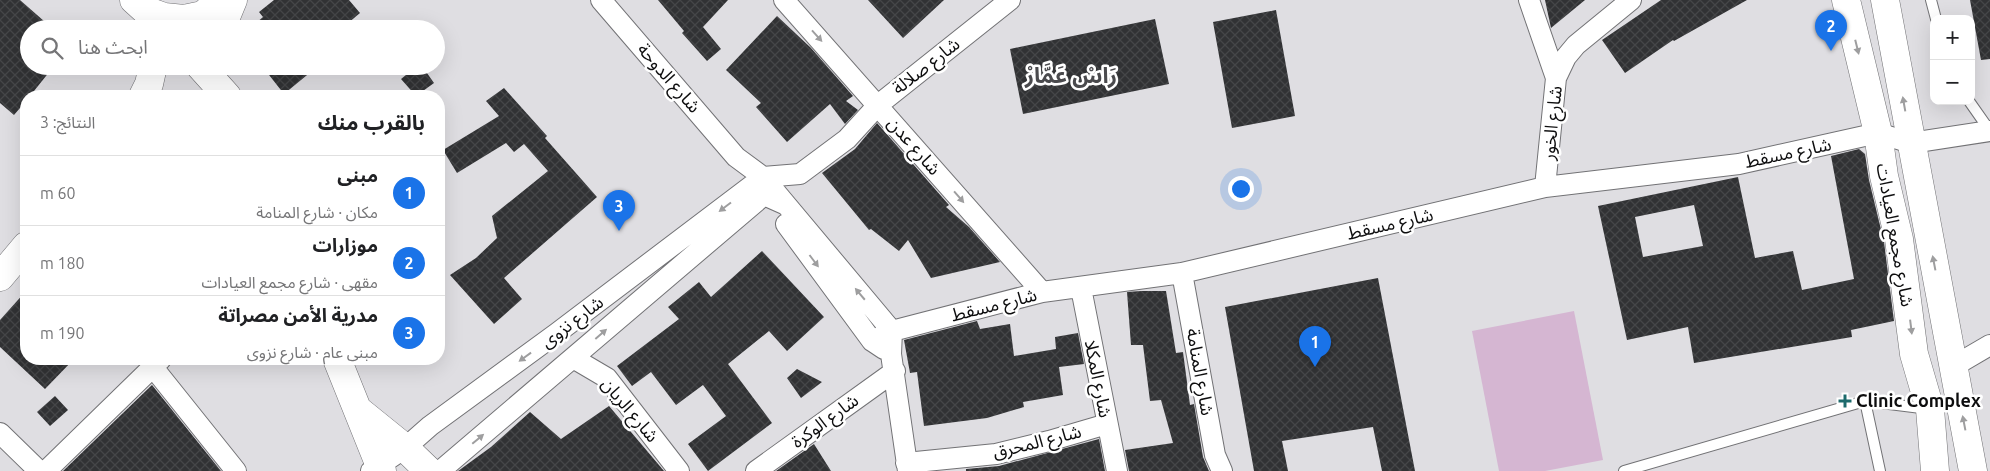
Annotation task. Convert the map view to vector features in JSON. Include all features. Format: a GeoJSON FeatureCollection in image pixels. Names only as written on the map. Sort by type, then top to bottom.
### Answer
{"type":"FeatureCollection","features":[{"type":"Feature","properties":{"kind":"main road"},"geometry":{"type":"LineString","coordinates":[[153,17],[184,19],[203,15],[220,0]]}},
{"type":"Feature","properties":{"kind":"main road"},"geometry":{"type":"LineString","coordinates":[[225,20],[233,0]]}},
{"type":"Feature","properties":{"kind":"main road","name":"شارع مجمع العيادات"},"geometry":{"type":"LineString","coordinates":[[1846,0],[1878,133],[1884,176],[1899,239],[1914,354],[1930,409],[1936,471]]}},
{"type":"Feature","properties":{"kind":"main road","name":"شارع مجمع العيادات"},"geometry":{"type":"LineString","coordinates":[[1885,0],[1974,471]]}},
{"type":"Feature","properties":{"kind":"main road"},"geometry":{"type":"LineString","coordinates":[[146,90],[152,75]]}},
{"type":"Feature","properties":{"kind":"main road"},"geometry":{"type":"LineString","coordinates":[[208,75],[221,90]]}},
{"type":"Feature","properties":{"kind":"main road"},"geometry":{"type":"LineString","coordinates":[[228,75],[232,90]]}},
{"type":"Feature","properties":{"kind":"main road"},"geometry":{"type":"LineString","coordinates":[[0,277],[20,253]]}},
{"type":"Feature","properties":{"kind":"main road"},"geometry":{"type":"LineString","coordinates":[[340,365],[358,409],[378,469]]}},
{"type":"Feature","properties":{"kind":"main road"},"geometry":{"type":"LineString","coordinates":[[358,409],[405,448],[429,471]]}},
{"type":"Feature","properties":{"kind":"street","name":"شارع الدوحة"},"geometry":{"type":"LineString","coordinates":[[601,0],[736,157],[758,187]]}},
{"type":"Feature","properties":{"kind":"street","name":"شارع عدن"},"geometry":{"type":"LineString","coordinates":[[784,0],[1042,292]]}},
{"type":"Feature","properties":{"kind":"street"},"geometry":{"type":"LineString","coordinates":[[1529,0],[1556,78]]}},
{"type":"Feature","properties":{"kind":"street","name":"شارع الخور"},"geometry":{"type":"LineString","coordinates":[[1545,187],[1556,78],[1566,57],[1576,44],[1631,0]]}},
{"type":"Feature","properties":{"kind":"street","name":"شارع صلالة"},"geometry":{"type":"LineString","coordinates":[[800,174],[848,139],[878,105],[998,4]]}},
{"type":"Feature","properties":{"kind":"street"},"geometry":{"type":"LineString","coordinates":[[1911,143],[1990,131]]}},
{"type":"Feature","properties":{"kind":"street","name":"شارع مسقط"},"geometry":{"type":"LineString","coordinates":[[872,341],[892,331],[1042,292],[1081,288],[1182,272],[1545,187],[1739,164],[1878,133],[1911,143]]}},
{"type":"Feature","properties":{"kind":"street"},"geometry":{"type":"LineString","coordinates":[[758,187],[800,174]]}},
{"type":"Feature","properties":{"kind":"street"},"geometry":{"type":"LineString","coordinates":[[787,206],[800,174]]}},
{"type":"Feature","properties":{"kind":"street"},"geometry":{"type":"LineString","coordinates":[[758,187],[787,206],[892,331],[893,363],[907,467]]}},
{"type":"Feature","properties":{"kind":"street"},"geometry":{"type":"LineString","coordinates":[[758,187],[872,341],[893,363]]}},
{"type":"Feature","properties":{"kind":"street","name":"شارع نزوى"},"geometry":{"type":"LineString","coordinates":[[440,471],[572,358],[758,187]]}},
{"type":"Feature","properties":{"kind":"street","name":"شارع نزوى"},"geometry":{"type":"LineString","coordinates":[[378,469],[430,426],[758,187]]}},
{"type":"Feature","properties":{"kind":"street","name":"شارع المنامة"},"geometry":{"type":"LineString","coordinates":[[1182,272],[1215,455],[1222,471]]}},
{"type":"Feature","properties":{"kind":"street","name":"شارع المكلا"},"geometry":{"type":"LineString","coordinates":[[1081,288],[1116,471]]}},
{"type":"Feature","properties":{"kind":"street"},"geometry":{"type":"LineString","coordinates":[[1954,366],[1990,346]]}},
{"type":"Feature","properties":{"kind":"street","name":"شارع الريان"},"geometry":{"type":"LineString","coordinates":[[572,358],[607,378],[678,471]]}},
{"type":"Feature","properties":{"kind":"street","name":"شارع الوكرة"},"geometry":{"type":"LineString","coordinates":[[756,471],[893,363]]}},
{"type":"Feature","properties":{"kind":"street"},"geometry":{"type":"LineString","coordinates":[[46,471],[154,365]]}},
{"type":"Feature","properties":{"kind":"street"},"geometry":{"type":"LineString","coordinates":[[159,365],[236,471]]}},
{"type":"Feature","properties":{"kind":"street","name":"شارع المحرق"},"geometry":{"type":"LineString","coordinates":[[907,467],[996,454],[1107,424]]}},
{"type":"Feature","properties":{"kind":"street"},"geometry":{"type":"LineString","coordinates":[[0,433],[39,471]]}},
{"type":"Feature","properties":{"kind":"lane"},"geometry":{"type":"LineString","coordinates":[[1931,0],[1935,15]]}},
{"type":"Feature","properties":{"kind":"lane"},"geometry":{"type":"LineString","coordinates":[[1972,105],[1990,131]]}},
{"type":"Feature","properties":{"kind":"lane"},"geometry":{"type":"LineString","coordinates":[[1624,471],[1865,401],[1930,409]]}},
{"type":"Feature","properties":{"kind":"lane"},"geometry":{"type":"LineString","coordinates":[[1865,401],[1880,471]]}},
{"type":"Feature","properties":{"kind":"shaded area"},"geometry":{"type":"Polygon","coordinates":[[[1574,311],[1603,460],[1545,471],[1499,471],[1472,331],[1574,311]]]}},
{"type":"Feature","properties":{"kind":"building"},"geometry":{"type":"Polygon","coordinates":[[[0,0],[20,0],[43,20],[20,20],[20,75],[47,75],[35,90],[20,90],[20,108],[14,115],[0,103],[0,0]]]}},
{"type":"Feature","properties":{"kind":"building"},"geometry":{"type":"Polygon","coordinates":[[[274,0],[349,0],[360,13],[352,20],[260,20],[263,17],[259,12],[274,0]]]}},
{"type":"Feature","properties":{"kind":"building"},"geometry":{"type":"Polygon","coordinates":[[[658,0],[728,0],[703,27],[721,49],[707,61],[682,33],[684,31],[658,0]]]}},
{"type":"Feature","properties":{"kind":"building"},"geometry":{"type":"Polygon","coordinates":[[[868,0],[944,0],[903,38],[868,0]]]}},
{"type":"Feature","properties":{"kind":"building"},"geometry":{"type":"Polygon","coordinates":[[[1545,0],[1585,0],[1551,28],[1545,0]]]}},
{"type":"Feature","properties":{"kind":"building"},"geometry":{"type":"Polygon","coordinates":[[[1661,0],[1747,0],[1673,40],[1625,73],[1602,40],[1661,0]]]}},
{"type":"Feature","properties":{"kind":"building"},"geometry":{"type":"Polygon","coordinates":[[[1970,0],[1990,0],[1990,59],[1981,60],[1975,27],[1975,15],[1973,15],[1970,0]]]}},
{"type":"Feature","properties":{"kind":"building"},"geometry":{"type":"Polygon","coordinates":[[[1276,10],[1295,116],[1232,128],[1213,22],[1276,10]]]}},
{"type":"Feature","properties":{"kind":"building"},"geometry":{"type":"Polygon","coordinates":[[[777,16],[811,48],[853,96],[846,101],[858,110],[845,124],[830,104],[787,142],[756,107],[761,103],[726,70],[777,16]]]}},
{"type":"Feature","properties":{"kind":"building"},"geometry":{"type":"Polygon","coordinates":[[[1155,19],[1169,84],[1023,114],[1010,49],[1155,19]]]}},
{"type":"Feature","properties":{"kind":"building"},"geometry":{"type":"Polygon","coordinates":[[[269,75],[307,75],[289,90],[281,90],[269,75]]]}},
{"type":"Feature","properties":{"kind":"building"},"geometry":{"type":"Polygon","coordinates":[[[406,75],[428,75],[434,83],[424,90],[411,90],[401,79],[406,75]]]}},
{"type":"Feature","properties":{"kind":"building"},"geometry":{"type":"Polygon","coordinates":[[[504,88],[547,136],[545,138],[597,197],[504,278],[522,299],[494,324],[450,275],[476,258],[497,238],[492,216],[548,171],[524,144],[514,152],[506,143],[457,173],[445,153],[445,149],[499,116],[486,101],[504,88]]]}},
{"type":"Feature","properties":{"kind":"building"},"geometry":{"type":"Polygon","coordinates":[[[877,123],[949,205],[946,207],[969,227],[1000,262],[931,278],[908,240],[899,251],[871,229],[869,230],[822,173],[855,149],[877,123]]]}},
{"type":"Feature","properties":{"kind":"building"},"geometry":{"type":"Polygon","coordinates":[[[1859,149],[1865,154],[1869,180],[1884,242],[1894,321],[1851,330],[1852,337],[1694,363],[1688,327],[1627,340],[1598,206],[1738,177],[1755,258],[1793,251],[1802,290],[1854,279],[1831,156],[1859,149]],[[1694,205],[1635,217],[1643,257],[1703,246],[1694,205]]]}},
{"type":"Feature","properties":{"kind":"building"},"geometry":{"type":"Polygon","coordinates":[[[762,251],[824,317],[787,351],[769,331],[728,364],[772,423],[708,471],[688,444],[726,416],[703,385],[676,405],[651,372],[632,386],[617,366],[679,319],[668,307],[699,282],[711,297],[762,251]]]}},
{"type":"Feature","properties":{"kind":"building"},"geometry":{"type":"Polygon","coordinates":[[[1378,278],[1415,471],[1382,471],[1373,427],[1282,441],[1288,471],[1254,471],[1225,307],[1378,278]]]}},
{"type":"Feature","properties":{"kind":"building"},"geometry":{"type":"Polygon","coordinates":[[[1166,291],[1176,353],[1183,352],[1190,405],[1194,404],[1203,457],[1209,471],[1129,471],[1125,450],[1173,443],[1161,400],[1150,401],[1143,345],[1131,345],[1127,292],[1166,291]]]}},
{"type":"Feature","properties":{"kind":"building"},"geometry":{"type":"Polygon","coordinates":[[[20,298],[20,365],[68,365],[45,389],[0,347],[0,320],[20,298]]]}},
{"type":"Feature","properties":{"kind":"building"},"geometry":{"type":"Polygon","coordinates":[[[977,321],[980,329],[1010,324],[1014,356],[1056,349],[1055,337],[1078,333],[1084,364],[1059,367],[1063,395],[1023,402],[1024,407],[987,418],[924,426],[917,372],[910,373],[904,340],[977,321]]]}},
{"type":"Feature","properties":{"kind":"building"},"geometry":{"type":"Polygon","coordinates":[[[797,369],[822,382],[801,398],[787,378],[797,369]]]}},
{"type":"Feature","properties":{"kind":"building"},"geometry":{"type":"Polygon","coordinates":[[[152,385],[221,471],[63,471],[152,385]]]}},
{"type":"Feature","properties":{"kind":"building"},"geometry":{"type":"Polygon","coordinates":[[[55,396],[68,410],[50,426],[37,412],[55,396]]]}},
{"type":"Feature","properties":{"kind":"building"},"geometry":{"type":"Polygon","coordinates":[[[609,406],[664,471],[458,471],[491,447],[530,412],[561,439],[609,406]]]}},
{"type":"Feature","properties":{"kind":"building"},"geometry":{"type":"Polygon","coordinates":[[[1099,439],[1105,471],[966,471],[966,469],[999,466],[1099,439]]]}},
{"type":"Feature","properties":{"kind":"building"},"geometry":{"type":"Polygon","coordinates":[[[814,444],[831,471],[776,471],[814,444]]]}},
{"type":"Feature","properties":{"kind":"place","name":"موزارات"},"geometry":{"type":"Point","coordinates":[1831,51]}},
{"type":"Feature","properties":{"kind":"place","name":"مدرية الأمن مصراتة"},"geometry":{"type":"Point","coordinates":[619,231]}},
{"type":"Feature","properties":{"kind":"place","name":"مبنى"},"geometry":{"type":"Point","coordinates":[1315,367]}},
{"type":"Feature","properties":{"kind":"place","name":"Clinic Complex"},"geometry":{"type":"Point","coordinates":[1845,401]}},
{"type":"Feature","properties":{"kind":"district","name":"رَاسْ عَمَّارْ"},"geometry":{"type":"Point","coordinates":[1071,75]}}]}
